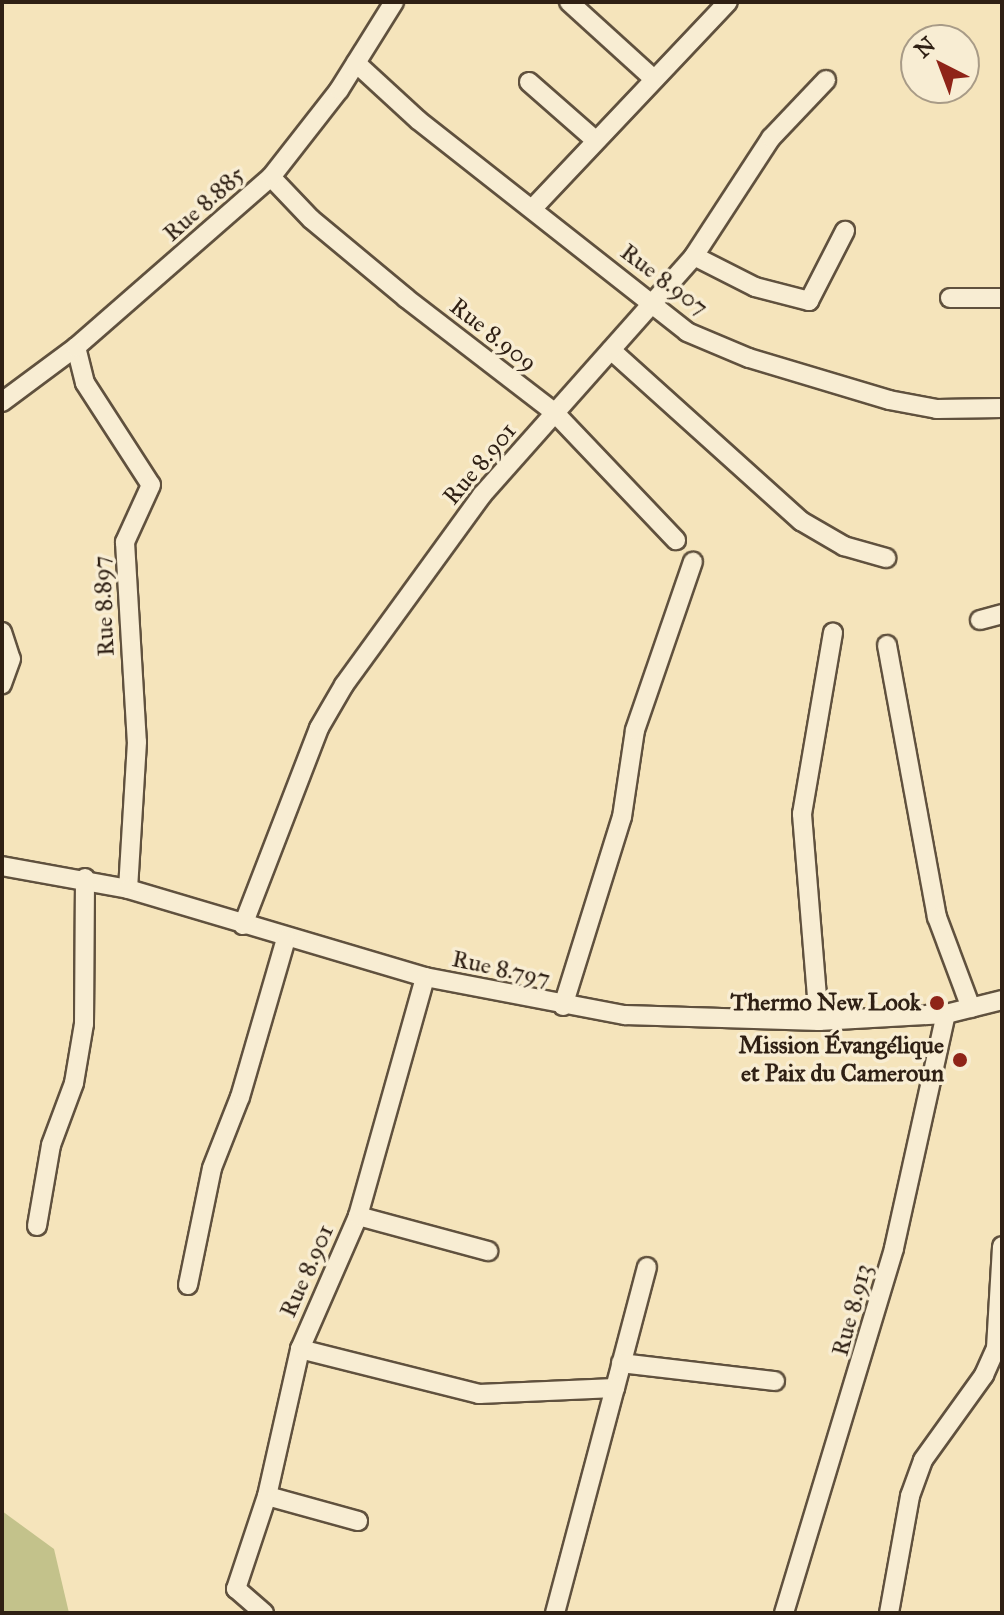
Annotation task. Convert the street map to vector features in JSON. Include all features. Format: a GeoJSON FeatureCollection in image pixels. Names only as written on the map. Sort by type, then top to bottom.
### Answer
{"type":"FeatureCollection","features":[{"type":"Feature","properties":{"kind":"street","name":"Rue 8.885"},"geometry":{"type":"LineString","coordinates":[[2,402],[76,347],[271,177],[356,63],[395,2]]}},
{"type":"Feature","properties":{"kind":"street"},"geometry":{"type":"LineString","coordinates":[[569,2],[654,79]]}},
{"type":"Feature","properties":{"kind":"street"},"geometry":{"type":"LineString","coordinates":[[534,207],[594,139],[728,2]]}},
{"type":"Feature","properties":{"kind":"street","name":"Rue 8.907"},"geometry":{"type":"LineString","coordinates":[[356,63],[418,120],[534,207],[652,305],[714,345],[824,382],[937,409],[1002,408]]}},
{"type":"Feature","properties":{"kind":"street","name":"Rue 8.901"},"geometry":{"type":"LineString","coordinates":[[243,925],[319,728],[344,685],[431,561],[554,412],[694,256],[771,138],[826,80]]}},
{"type":"Feature","properties":{"kind":"street"},"geometry":{"type":"LineString","coordinates":[[529,82],[594,139]]}},
{"type":"Feature","properties":{"kind":"street","name":"Rue 8.909"},"geometry":{"type":"LineString","coordinates":[[271,177],[311,219],[406,298],[554,412],[676,540]]}},
{"type":"Feature","properties":{"kind":"street"},"geometry":{"type":"LineString","coordinates":[[694,256],[755,287],[809,301],[845,231]]}},
{"type":"Feature","properties":{"kind":"street"},"geometry":{"type":"LineString","coordinates":[[950,298],[1002,298]]}},
{"type":"Feature","properties":{"kind":"street","name":"Rue 8.897"},"geometry":{"type":"LineString","coordinates":[[76,347],[85,383],[151,485],[125,542],[137,742],[128,889]]}},
{"type":"Feature","properties":{"kind":"street"},"geometry":{"type":"LineString","coordinates":[[611,350],[801,521],[844,546],[886,558]]}},
{"type":"Feature","properties":{"kind":"street"},"geometry":{"type":"LineString","coordinates":[[563,1006],[622,817],[635,730],[669,620],[693,562]]}},
{"type":"Feature","properties":{"kind":"street"},"geometry":{"type":"LineString","coordinates":[[980,620],[1002,614]]}},
{"type":"Feature","properties":{"kind":"street"},"geometry":{"type":"LineString","coordinates":[[2,632],[11,659],[2,684]]}},
{"type":"Feature","properties":{"kind":"street"},"geometry":{"type":"LineString","coordinates":[[819,1021],[802,814],[833,633]]}},
{"type":"Feature","properties":{"kind":"street"},"geometry":{"type":"LineString","coordinates":[[887,645],[934,904],[971,1008]]}},
{"type":"Feature","properties":{"kind":"street","name":"Rue 8.797"},"geometry":{"type":"LineString","coordinates":[[2,866],[85,878],[425,977],[563,1006],[694,1021],[819,1021],[946,1014],[1002,1000]]}},
{"type":"Feature","properties":{"kind":"street"},"geometry":{"type":"LineString","coordinates":[[37,1226],[51,1145],[74,1083],[84,1024],[85,878]]}},
{"type":"Feature","properties":{"kind":"street"},"geometry":{"type":"LineString","coordinates":[[188,1285],[212,1168],[240,1097],[286,939]]}},
{"type":"Feature","properties":{"kind":"street","name":"Rue 8.901"},"geometry":{"type":"LineString","coordinates":[[264,1613],[236,1589],[267,1496],[300,1349],[358,1216],[425,977]]}},
{"type":"Feature","properties":{"kind":"street","name":"Rue 8.913"},"geometry":{"type":"LineString","coordinates":[[784,1613],[883,1288],[946,1014]]}},
{"type":"Feature","properties":{"kind":"street"},"geometry":{"type":"LineString","coordinates":[[358,1216],[488,1251]]}},
{"type":"Feature","properties":{"kind":"street"},"geometry":{"type":"LineString","coordinates":[[889,1613],[910,1496],[923,1460],[993,1375],[1000,1320],[1002,1246]]}},
{"type":"Feature","properties":{"kind":"street"},"geometry":{"type":"LineString","coordinates":[[555,1613],[647,1267]]}},
{"type":"Feature","properties":{"kind":"street"},"geometry":{"type":"LineString","coordinates":[[300,1349],[479,1394],[615,1388]]}},
{"type":"Feature","properties":{"kind":"street"},"geometry":{"type":"LineString","coordinates":[[621,1363],[775,1381]]}},
{"type":"Feature","properties":{"kind":"street"},"geometry":{"type":"LineString","coordinates":[[267,1496],[358,1521]]}},
{"type":"Feature","properties":{"kind":"shaded area"},"geometry":{"type":"Polygon","coordinates":[[[2,1511],[54,1549],[69,1613],[2,1613],[2,1511]]]}},
{"type":"Feature","properties":{"kind":"place","name":"Thermo New Look"},"geometry":{"type":"Point","coordinates":[937,1003]}},
{"type":"Feature","properties":{"kind":"place","name":"Mission Évangélique et Paix du Cameroun"},"geometry":{"type":"Point","coordinates":[960,1060]}}]}
